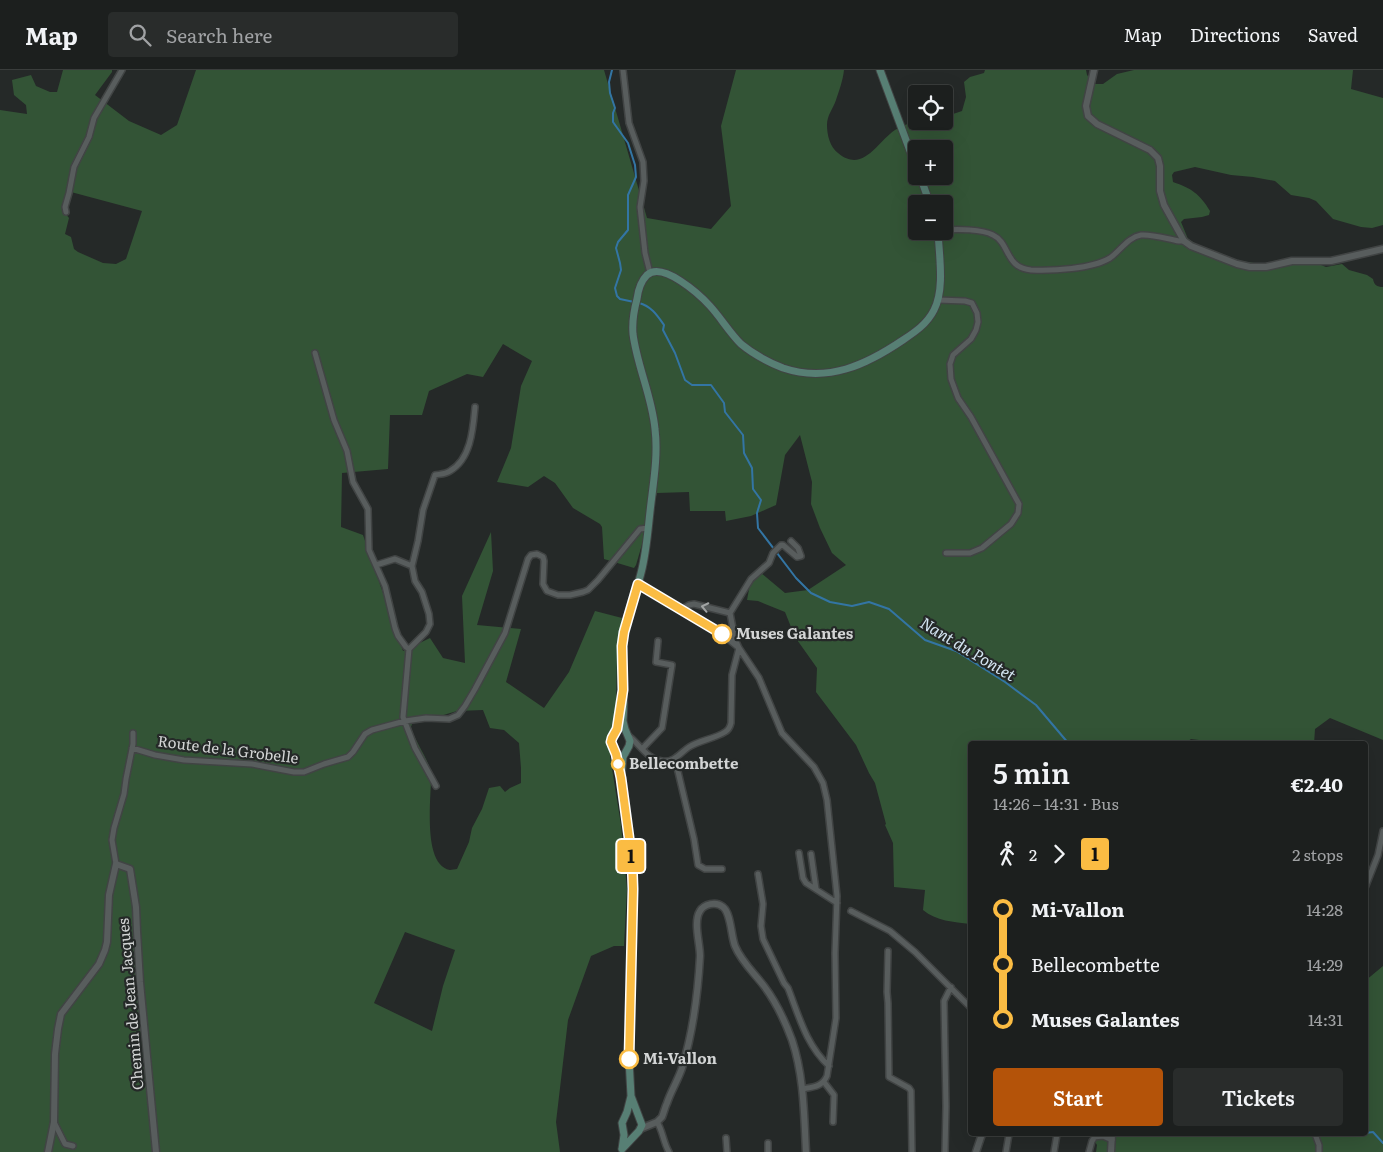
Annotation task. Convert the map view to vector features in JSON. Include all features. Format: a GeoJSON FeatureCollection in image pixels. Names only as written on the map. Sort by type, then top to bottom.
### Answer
{"type":"FeatureCollection","features":[{"type":"Feature","properties":{"kind":"main road"},"geometry":{"type":"LineString","coordinates":[[880,70],[908,145]]}},
{"type":"Feature","properties":{"kind":"main road"},"geometry":{"type":"LineString","coordinates":[[621,778],[622,757],[630,741],[623,721],[622,646],[644,559],[656,456],[656,436],[651,403],[634,335],[635,307],[643,280],[650,273],[658,272],[671,276],[695,291],[712,308],[743,346],[754,354],[785,369],[815,374],[866,363],[920,328],[928,320],[935,310],[940,290],[938,240]]}},
{"type":"Feature","properties":{"kind":"main road"},"geometry":{"type":"LineString","coordinates":[[622,1151],[623,1121],[626,1117],[631,1096],[629,1060],[633,889],[632,860],[621,778],[611,742],[618,721],[623,690]]}},
{"type":"Feature","properties":{"kind":"main road"},"geometry":{"type":"LineString","coordinates":[[615,734],[620,732],[628,735]]}},
{"type":"Feature","properties":{"kind":"main road"},"geometry":{"type":"LineString","coordinates":[[614,748],[619,751],[627,748]]}},
{"type":"Feature","properties":{"kind":"main road"},"geometry":{"type":"LineString","coordinates":[[622,1151],[639,1131],[642,1122],[631,1096]]}},
{"type":"Feature","properties":{"kind":"main road"},"geometry":{"type":"LineString","coordinates":[[626,1117],[630,1114],[639,1117]]}},
{"type":"Feature","properties":{"kind":"main road"},"geometry":{"type":"LineString","coordinates":[[623,1128],[630,1134],[639,1131]]}},
{"type":"Feature","properties":{"kind":"street"},"geometry":{"type":"LineString","coordinates":[[66,212],[74,167],[89,137],[94,118],[122,70]]}},
{"type":"Feature","properties":{"kind":"street"},"geometry":{"type":"LineString","coordinates":[[623,70],[629,123],[644,169],[640,206],[645,253],[650,273]]}},
{"type":"Feature","properties":{"kind":"street"},"geometry":{"type":"LineString","coordinates":[[1094,70],[1086,106],[1088,116],[1097,124],[1150,150],[1158,158],[1160,166],[1160,191],[1164,204],[1184,241],[1191,246],[1214,256],[1250,267],[1266,267],[1292,261],[1331,262],[1383,249]]}},
{"type":"Feature","properties":{"kind":"street"},"geometry":{"type":"LineString","coordinates":[[953,230],[972,230],[993,234],[1014,263],[1025,269],[1032,270],[1097,264],[1112,257],[1132,239],[1142,235],[1184,241]]}},
{"type":"Feature","properties":{"kind":"street"},"geometry":{"type":"LineString","coordinates":[[938,300],[972,303],[977,313],[978,322],[971,339],[953,355],[950,364],[951,379],[958,398],[972,417],[1019,504],[1018,513],[1012,524],[982,548],[970,553],[946,553]]}},
{"type":"Feature","properties":{"kind":"street"},"geometry":{"type":"LineString","coordinates":[[314,353],[334,420],[347,451],[353,482],[368,510],[369,550],[385,586],[398,636],[406,648],[409,649]]}},
{"type":"Feature","properties":{"kind":"street"},"geometry":{"type":"LineString","coordinates":[[436,786],[415,748],[403,717],[409,649],[426,632],[430,624],[422,592],[414,581],[412,566],[423,510],[430,493],[434,475],[448,472],[462,462],[472,433],[475,407]]}},
{"type":"Feature","properties":{"kind":"street","name":"Route de la Grobelle"},"geometry":{"type":"LineString","coordinates":[[132,748],[155,755],[184,760],[252,764],[294,772],[304,772],[348,757],[368,732],[378,727],[426,718],[448,718],[458,714],[465,706],[505,633],[531,554],[543,557],[544,584],[547,591],[558,595],[577,594],[588,590],[598,580],[640,529],[648,528]]}},
{"type":"Feature","properties":{"kind":"street"},"geometry":{"type":"LineString","coordinates":[[792,541],[801,554],[800,557],[797,557],[784,545],[778,548],[773,553],[769,563],[751,579],[730,613],[735,639],[759,678],[782,733],[814,767],[823,784],[828,800],[837,896],[836,1018],[827,1076],[824,1082],[818,1086],[802,1088]]}},
{"type":"Feature","properties":{"kind":"street"},"geometry":{"type":"LineString","coordinates":[[376,564],[395,559],[412,566]]}},
{"type":"Feature","properties":{"kind":"street"},"geometry":{"type":"LineString","coordinates":[[638,584],[722,634],[739,648]]}},
{"type":"Feature","properties":{"kind":"street"},"geometry":{"type":"LineString","coordinates":[[680,610],[694,604],[730,613]]}},
{"type":"Feature","properties":{"kind":"street"},"geometry":{"type":"LineString","coordinates":[[642,749],[662,728],[672,665],[656,662],[658,641]]}},
{"type":"Feature","properties":{"kind":"street"},"geometry":{"type":"LineString","coordinates":[[628,735],[651,757],[668,761],[675,759],[683,750],[694,744],[724,733],[729,729],[731,723],[732,675],[739,648]]}},
{"type":"Feature","properties":{"kind":"street"},"geometry":{"type":"LineString","coordinates":[[48,1152],[54,1122],[55,1054],[61,1014],[99,964],[107,942],[109,895],[116,864],[112,840],[124,794],[134,733]]}},
{"type":"Feature","properties":{"kind":"street"},"geometry":{"type":"LineString","coordinates":[[627,748],[642,749]]}},
{"type":"Feature","properties":{"kind":"street"},"geometry":{"type":"LineString","coordinates":[[675,759],[694,839],[698,865],[705,869],[722,869]]}},
{"type":"Feature","properties":{"kind":"street"},"geometry":{"type":"LineString","coordinates":[[1368,874],[1378,855],[1383,831]]}},
{"type":"Feature","properties":{"kind":"street"},"geometry":{"type":"LineString","coordinates":[[800,853],[803,878],[806,883],[837,903]]}},
{"type":"Feature","properties":{"kind":"street"},"geometry":{"type":"LineString","coordinates":[[811,854],[816,889]]}},
{"type":"Feature","properties":{"kind":"street","name":"Chemin de Jean Jacques"},"geometry":{"type":"LineString","coordinates":[[116,864],[130,869],[130,878],[136,899],[140,982],[156,1152]]}},
{"type":"Feature","properties":{"kind":"street"},"geometry":{"type":"LineString","coordinates":[[758,874],[763,904],[760,926],[763,939],[788,988],[814,1050],[829,1066]]}},
{"type":"Feature","properties":{"kind":"street"},"geometry":{"type":"LineString","coordinates":[[639,1131],[659,1120],[681,1070],[687,1051],[699,981],[700,950],[697,919],[700,910],[705,906],[718,904],[724,907],[727,912],[735,946],[740,956],[765,988],[784,1021],[792,1040],[799,1066],[802,1088],[806,1152]]}},
{"type":"Feature","properties":{"kind":"street"},"geometry":{"type":"LineString","coordinates":[[851,911],[890,931],[915,952],[968,1005]]}},
{"type":"Feature","properties":{"kind":"street"},"geometry":{"type":"LineString","coordinates":[[888,951],[889,1076],[912,1091],[912,1152]]}},
{"type":"Feature","properties":{"kind":"street"},"geometry":{"type":"LineString","coordinates":[[946,1152],[944,1001],[950,987]]}},
{"type":"Feature","properties":{"kind":"street"},"geometry":{"type":"LineString","coordinates":[[824,1082],[834,1095],[833,1122]]}},
{"type":"Feature","properties":{"kind":"street"},"geometry":{"type":"LineString","coordinates":[[639,1117],[657,1122]]}},
{"type":"Feature","properties":{"kind":"street"},"geometry":{"type":"LineString","coordinates":[[54,1122],[65,1144],[74,1146]]}},
{"type":"Feature","properties":{"kind":"street"},"geometry":{"type":"LineString","coordinates":[[657,1122],[669,1152]]}},
{"type":"Feature","properties":{"kind":"street"},"geometry":{"type":"LineString","coordinates":[[976,1152],[981,1136]]}},
{"type":"Feature","properties":{"kind":"street"},"geometry":{"type":"LineString","coordinates":[[1006,1152],[1008,1136]]}},
{"type":"Feature","properties":{"kind":"street"},"geometry":{"type":"LineString","coordinates":[[1054,1152],[1057,1136]]}},
{"type":"Feature","properties":{"kind":"street"},"geometry":{"type":"LineString","coordinates":[[1089,1152],[1095,1136],[1112,1137],[1111,1152]]}},
{"type":"Feature","properties":{"kind":"street"},"geometry":{"type":"LineString","coordinates":[[1316,1136],[1319,1152]]}},
{"type":"Feature","properties":{"kind":"street"},"geometry":{"type":"LineString","coordinates":[[726,1138],[727,1152]]}},
{"type":"Feature","properties":{"kind":"street"},"geometry":{"type":"LineString","coordinates":[[768,1143],[768,1152]]}},
{"type":"Feature","properties":{"kind":"green space"},"geometry":{"type":"Polygon","coordinates":[[[63,70],[112,70],[95,95],[129,121],[161,135],[177,125],[196,70],[604,70],[647,218],[711,229],[731,206],[721,126],[736,70],[844,70],[842,82],[827,125],[829,140],[835,150],[847,159],[855,160],[869,154],[888,135],[907,124],[908,130],[953,130],[953,114],[962,111],[966,97],[964,82],[970,77],[984,73],[985,70],[1086,70],[1087,75],[1095,84],[1103,84],[1117,74],[1134,70],[1353,70],[1351,89],[1383,98],[1383,225],[1372,228],[1361,227],[1333,219],[1316,201],[1291,195],[1275,181],[1231,175],[1195,167],[1174,172],[1172,175],[1173,182],[1194,192],[1203,200],[1210,211],[1209,215],[1184,219],[1181,222],[1188,239],[1198,245],[1234,260],[1261,264],[1301,257],[1326,267],[1342,264],[1349,270],[1367,275],[1373,279],[1376,285],[1383,287],[1383,740],[1330,718],[1315,729],[1314,741],[1207,741],[1191,739],[1188,741],[968,741],[968,924],[934,917],[923,910],[925,890],[894,887],[893,843],[885,825],[875,783],[856,745],[816,692],[817,668],[795,637],[785,612],[758,601],[747,600],[750,584],[761,573],[785,593],[808,590],[846,565],[832,553],[811,504],[812,482],[800,435],[785,455],[776,505],[751,516],[726,521],[725,511],[690,511],[689,492],[657,493],[634,568],[604,559],[602,527],[573,508],[555,483],[544,476],[528,487],[497,482],[511,448],[521,386],[532,361],[503,344],[483,377],[467,374],[429,391],[422,415],[390,415],[388,469],[342,473],[341,527],[363,535],[403,651],[430,638],[443,658],[465,663],[462,596],[491,532],[493,571],[477,625],[521,629],[506,682],[544,708],[569,672],[595,611],[622,618],[617,658],[616,709],[610,756],[621,825],[627,889],[624,946],[614,946],[591,956],[568,1020],[556,1122],[560,1152],[0,1152],[0,110],[27,114],[26,105],[14,95],[12,80],[31,75],[36,86],[50,92],[57,92],[63,70]],[[71,192],[65,213],[69,218],[65,234],[71,237],[74,249],[78,252],[103,263],[116,264],[126,259],[142,211],[71,192]],[[483,710],[457,711],[430,719],[413,721],[411,727],[431,773],[430,827],[435,856],[441,865],[450,870],[457,869],[489,788],[500,786],[505,792],[521,783],[519,743],[504,730],[490,728],[483,710]],[[405,932],[374,1003],[432,1031],[443,986],[455,950],[405,932]]]}},
{"type":"Feature","properties":{"kind":"green space"},"geometry":{"type":"Polygon","coordinates":[[[1383,966],[1383,1152],[1096,1152],[1097,1145],[1091,1136],[1368,1136],[1368,978],[1383,966]]]}},
{"type":"Feature","properties":{"kind":"waterway","name":"Nant du Pontet"},"geometry":{"type":"LineString","coordinates":[[612,70],[609,82],[615,108],[613,122],[628,143],[635,165],[636,177],[628,195],[628,230],[618,242],[616,248],[621,270],[615,288],[620,299],[634,302]]}},
{"type":"Feature","properties":{"kind":"waterway","name":"Nant du Pontet"},"geometry":{"type":"LineString","coordinates":[[639,303],[656,314],[664,325],[663,330],[675,353],[685,380],[692,385],[711,385],[724,403],[725,412],[743,435],[744,453],[752,468],[753,489],[761,500],[757,513],[758,528],[796,578],[811,593],[830,602],[852,606],[869,602],[889,609],[925,640],[956,651],[1005,682],[1036,705],[1066,741]]}},
{"type":"Feature","properties":{"kind":"waterway","name":"Nant du Pontet"},"geometry":{"type":"LineString","coordinates":[[1368,1133],[1373,1132],[1383,1143]]}},
{"type":"Feature","properties":{"kind":"bus line","name":"1"},"geometry":{"type":"LineString","coordinates":[[629,1059],[632,860],[621,778],[616,754],[611,742],[617,729],[623,690],[622,646],[624,632],[638,584],[722,634]]}},
{"type":"Feature","properties":{"kind":"place","name":"Muses Galantes"},"geometry":{"type":"Point","coordinates":[722,634]}},
{"type":"Feature","properties":{"kind":"place","name":"Bellecombette"},"geometry":{"type":"Point","coordinates":[618,764]}},
{"type":"Feature","properties":{"kind":"place","name":"Mi-Vallon"},"geometry":{"type":"Point","coordinates":[629,1059]}}]}
